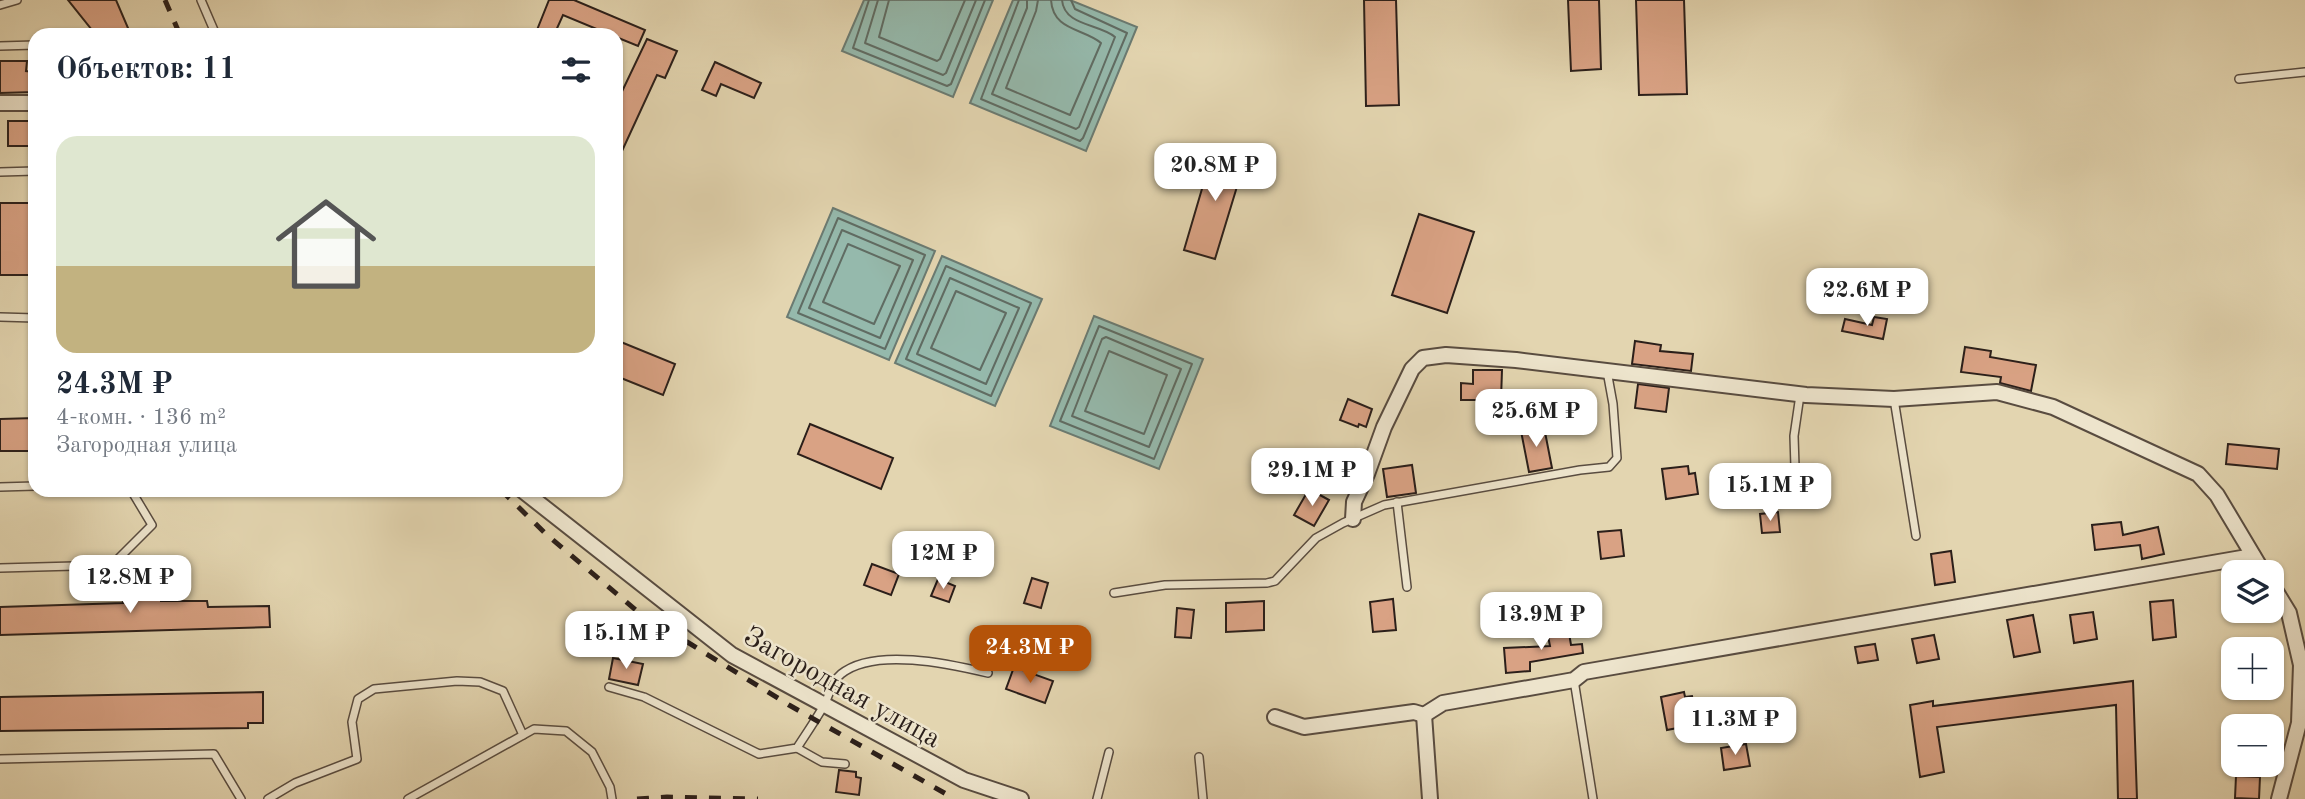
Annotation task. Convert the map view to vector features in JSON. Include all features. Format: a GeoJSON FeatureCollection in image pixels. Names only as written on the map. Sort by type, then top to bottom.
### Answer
{"type":"FeatureCollection","features":[{"type":"Feature","properties":{"kind":"street"},"geometry":{"type":"LineString","coordinates":[[0,103],[28,103]]}},
{"type":"Feature","properties":{"kind":"street"},"geometry":{"type":"LineString","coordinates":[[1353,519],[1354,502],[1384,427],[1412,369],[1423,358],[1446,355],[1607,370],[1800,394],[1894,400],[1997,392],[2053,407],[2198,474],[2217,495],[2256,560]]}},
{"type":"Feature","properties":{"kind":"street","name":"Загородная улица"},"geometry":{"type":"LineString","coordinates":[[531,497],[732,654],[964,780],[1021,799]]}},
{"type":"Feature","properties":{"kind":"street"},"geometry":{"type":"LineString","coordinates":[[1424,715],[1443,703],[1574,680],[1584,672],[2253,556]]}},
{"type":"Feature","properties":{"kind":"street"},"geometry":{"type":"LineString","coordinates":[[2279,799],[2298,723],[2301,665],[2289,613],[2284,605]]}},
{"type":"Feature","properties":{"kind":"street"},"geometry":{"type":"LineString","coordinates":[[1275,717],[1304,726],[1415,712],[1424,715]]}},
{"type":"Feature","properties":{"kind":"street"},"geometry":{"type":"LineString","coordinates":[[1424,715],[1430,799]]}},
{"type":"Feature","properties":{"kind":"lane"},"geometry":{"type":"LineString","coordinates":[[0,5],[17,0]]}},
{"type":"Feature","properties":{"kind":"lane"},"geometry":{"type":"LineString","coordinates":[[201,0],[213,28]]}},
{"type":"Feature","properties":{"kind":"lane"},"geometry":{"type":"LineString","coordinates":[[0,46],[28,45]]}},
{"type":"Feature","properties":{"kind":"lane"},"geometry":{"type":"LineString","coordinates":[[2239,79],[2305,72]]}},
{"type":"Feature","properties":{"kind":"lane"},"geometry":{"type":"LineString","coordinates":[[0,172],[28,172]]}},
{"type":"Feature","properties":{"kind":"lane"},"geometry":{"type":"LineString","coordinates":[[0,317],[28,318]]}},
{"type":"Feature","properties":{"kind":"lane"},"geometry":{"type":"LineString","coordinates":[[1114,593],[1165,585],[1275,581],[1316,538],[1384,505],[1609,467],[1617,458],[1613,404],[1607,370]]}},
{"type":"Feature","properties":{"kind":"lane"},"geometry":{"type":"LineString","coordinates":[[1795,467],[1794,436],[1800,394]]}},
{"type":"Feature","properties":{"kind":"lane"},"geometry":{"type":"LineString","coordinates":[[1894,400],[1916,536]]}},
{"type":"Feature","properties":{"kind":"lane"},"geometry":{"type":"LineString","coordinates":[[0,486],[28,486]]}},
{"type":"Feature","properties":{"kind":"lane"},"geometry":{"type":"LineString","coordinates":[[0,568],[112,565],[152,525],[135,497]]}},
{"type":"Feature","properties":{"kind":"lane"},"geometry":{"type":"LineString","coordinates":[[1397,502],[1407,587]]}},
{"type":"Feature","properties":{"kind":"lane"},"geometry":{"type":"LineString","coordinates":[[797,748],[825,705],[840,675],[862,663],[920,661],[955,665],[988,673]]}},
{"type":"Feature","properties":{"kind":"lane"},"geometry":{"type":"LineString","coordinates":[[1574,680],[1593,799]]}},
{"type":"Feature","properties":{"kind":"lane"},"geometry":{"type":"LineString","coordinates":[[268,799],[295,783],[357,759],[352,722],[358,699],[374,690],[457,681],[480,682],[503,691],[523,734]]}},
{"type":"Feature","properties":{"kind":"lane"},"geometry":{"type":"LineString","coordinates":[[610,687],[644,697],[759,754],[797,748],[822,762],[845,764]]}},
{"type":"Feature","properties":{"kind":"lane"},"geometry":{"type":"LineString","coordinates":[[408,799],[534,729],[566,731],[592,752],[610,787],[612,799]]}},
{"type":"Feature","properties":{"kind":"lane"},"geometry":{"type":"LineString","coordinates":[[1097,799],[1109,752]]}},
{"type":"Feature","properties":{"kind":"lane"},"geometry":{"type":"LineString","coordinates":[[0,759],[215,754],[241,799]]}},
{"type":"Feature","properties":{"kind":"lane"},"geometry":{"type":"LineString","coordinates":[[1199,758],[1203,799]]}},
{"type":"Feature","properties":{"kind":"water"},"geometry":{"type":"Polygon","coordinates":[[[864,0],[993,0],[953,97],[842,51],[864,0]]]}},
{"type":"Feature","properties":{"kind":"water"},"geometry":{"type":"Polygon","coordinates":[[[1013,0],[1070,0],[1137,27],[1086,151],[970,103],[1013,0]]]}},
{"type":"Feature","properties":{"kind":"water"},"geometry":{"type":"Polygon","coordinates":[[[833,208],[935,251],[889,360],[787,317],[833,208]]]}},
{"type":"Feature","properties":{"kind":"water"},"geometry":{"type":"Polygon","coordinates":[[[942,256],[1042,299],[995,406],[895,363],[942,256]]]}},
{"type":"Feature","properties":{"kind":"water"},"geometry":{"type":"Polygon","coordinates":[[[1094,316],[1203,359],[1159,469],[1050,426],[1094,316]]]}},
{"type":"Feature","properties":{"kind":"building"},"geometry":{"type":"Polygon","coordinates":[[[68,0],[116,0],[128,28],[90,28],[68,0]]]}},
{"type":"Feature","properties":{"kind":"building"},"geometry":{"type":"Polygon","coordinates":[[[549,0],[574,0],[645,30],[638,46],[623,40],[623,28],[594,28],[563,15],[557,28],[538,28],[549,0]]]}},
{"type":"Feature","properties":{"kind":"building"},"geometry":{"type":"Polygon","coordinates":[[[1364,0],[1396,0],[1399,105],[1366,106],[1364,0]]]}},
{"type":"Feature","properties":{"kind":"building"},"geometry":{"type":"Polygon","coordinates":[[[1568,0],[1599,0],[1601,69],[1571,71],[1568,0]]]}},
{"type":"Feature","properties":{"kind":"building"},"geometry":{"type":"Polygon","coordinates":[[[1636,0],[1684,0],[1687,94],[1639,95],[1636,0]]]}},
{"type":"Feature","properties":{"kind":"building"},"geometry":{"type":"Polygon","coordinates":[[[647,39],[677,51],[665,78],[657,75],[623,149],[623,89],[647,39]]]}},
{"type":"Feature","properties":{"kind":"building"},"geometry":{"type":"Polygon","coordinates":[[[0,61],[27,61],[28,92],[0,93],[0,61]]]}},
{"type":"Feature","properties":{"kind":"building"},"geometry":{"type":"Polygon","coordinates":[[[715,62],[761,83],[754,98],[721,84],[716,96],[702,90],[715,62]]]}},
{"type":"Feature","properties":{"kind":"building"},"geometry":{"type":"Polygon","coordinates":[[[8,121],[28,121],[28,146],[8,146],[8,121]]]}},
{"type":"Feature","properties":{"kind":"building"},"geometry":{"type":"Polygon","coordinates":[[[1214,148],[1246,157],[1215,259],[1184,250],[1214,148]]]}},
{"type":"Feature","properties":{"kind":"building"},"geometry":{"type":"Polygon","coordinates":[[[0,203],[28,203],[28,275],[0,275],[0,203]]]}},
{"type":"Feature","properties":{"kind":"building"},"geometry":{"type":"Polygon","coordinates":[[[1419,214],[1474,232],[1447,313],[1392,295],[1419,214]]]}},
{"type":"Feature","properties":{"kind":"building"},"geometry":{"type":"Polygon","coordinates":[[[1874,317],[1887,319],[1883,339],[1842,331],[1845,319],[1872,325],[1874,317]]]}},
{"type":"Feature","properties":{"kind":"building"},"geometry":{"type":"Polygon","coordinates":[[[1635,341],[1661,345],[1660,351],[1693,354],[1691,371],[1632,364],[1635,341]]]}},
{"type":"Feature","properties":{"kind":"building"},"geometry":{"type":"Polygon","coordinates":[[[623,343],[675,364],[663,395],[623,379],[623,343]]]}},
{"type":"Feature","properties":{"kind":"building"},"geometry":{"type":"Polygon","coordinates":[[[1965,347],[1991,351],[1990,357],[2036,365],[2031,391],[2000,383],[2001,377],[1961,372],[1965,347]]]}},
{"type":"Feature","properties":{"kind":"building"},"geometry":{"type":"Polygon","coordinates":[[[1473,370],[1502,370],[1501,400],[1461,400],[1461,383],[1473,384],[1473,370]]]}},
{"type":"Feature","properties":{"kind":"building"},"geometry":{"type":"Polygon","coordinates":[[[1638,384],[1669,388],[1666,412],[1635,408],[1638,384]]]}},
{"type":"Feature","properties":{"kind":"building"},"geometry":{"type":"Polygon","coordinates":[[[1348,399],[1372,409],[1366,427],[1340,420],[1348,399]]]}},
{"type":"Feature","properties":{"kind":"building"},"geometry":{"type":"Polygon","coordinates":[[[28,418],[28,451],[0,451],[0,419],[28,418]]]}},
{"type":"Feature","properties":{"kind":"building"},"geometry":{"type":"Polygon","coordinates":[[[810,424],[893,458],[881,489],[798,454],[810,424]]]}},
{"type":"Feature","properties":{"kind":"building"},"geometry":{"type":"Polygon","coordinates":[[[1544,427],[1552,468],[1529,472],[1521,431],[1544,427]]]}},
{"type":"Feature","properties":{"kind":"building"},"geometry":{"type":"Polygon","coordinates":[[[2228,444],[2279,449],[2277,469],[2226,464],[2228,444]]]}},
{"type":"Feature","properties":{"kind":"building"},"geometry":{"type":"Polygon","coordinates":[[[1412,465],[1416,493],[1387,497],[1383,469],[1412,465]]]}},
{"type":"Feature","properties":{"kind":"building"},"geometry":{"type":"Polygon","coordinates":[[[1688,466],[1689,474],[1695,473],[1698,494],[1666,499],[1662,469],[1688,466]]]}},
{"type":"Feature","properties":{"kind":"building"},"geometry":{"type":"Polygon","coordinates":[[[1309,489],[1329,500],[1314,526],[1294,515],[1309,489]]]}},
{"type":"Feature","properties":{"kind":"building"},"geometry":{"type":"Polygon","coordinates":[[[1778,512],[1780,532],[1762,533],[1760,514],[1778,512]]]}},
{"type":"Feature","properties":{"kind":"building"},"geometry":{"type":"Polygon","coordinates":[[[2121,522],[2123,535],[2158,527],[2164,554],[2142,559],[2140,545],[2095,550],[2092,525],[2121,522]]]}},
{"type":"Feature","properties":{"kind":"building"},"geometry":{"type":"Polygon","coordinates":[[[1621,530],[1624,556],[1601,559],[1598,532],[1621,530]]]}},
{"type":"Feature","properties":{"kind":"building"},"geometry":{"type":"Polygon","coordinates":[[[1951,551],[1955,582],[1935,585],[1931,554],[1951,551]]]}},
{"type":"Feature","properties":{"kind":"building"},"geometry":{"type":"Polygon","coordinates":[[[872,564],[899,574],[891,595],[864,585],[872,564]]]}},
{"type":"Feature","properties":{"kind":"building"},"geometry":{"type":"Polygon","coordinates":[[[1032,578],[1048,583],[1041,608],[1024,603],[1032,578]]]}},
{"type":"Feature","properties":{"kind":"building"},"geometry":{"type":"Polygon","coordinates":[[[938,579],[955,586],[949,602],[931,596],[938,579]]]}},
{"type":"Feature","properties":{"kind":"building"},"geometry":{"type":"Polygon","coordinates":[[[161,581],[161,601],[207,601],[208,607],[269,606],[270,627],[0,635],[0,607],[123,603],[121,582],[161,581]]]}},
{"type":"Feature","properties":{"kind":"building"},"geometry":{"type":"Polygon","coordinates":[[[1393,599],[1396,630],[1373,632],[1370,602],[1393,599]]]}},
{"type":"Feature","properties":{"kind":"building"},"geometry":{"type":"Polygon","coordinates":[[[2173,600],[2176,637],[2153,640],[2150,602],[2173,600]]]}},
{"type":"Feature","properties":{"kind":"building"},"geometry":{"type":"Polygon","coordinates":[[[1264,601],[1264,630],[1226,632],[1226,603],[1264,601]]]}},
{"type":"Feature","properties":{"kind":"building"},"geometry":{"type":"Polygon","coordinates":[[[1177,608],[1194,610],[1191,638],[1175,637],[1177,608]]]}},
{"type":"Feature","properties":{"kind":"building"},"geometry":{"type":"Polygon","coordinates":[[[2093,612],[2097,639],[2074,643],[2070,615],[2093,612]]]}},
{"type":"Feature","properties":{"kind":"building"},"geometry":{"type":"Polygon","coordinates":[[[2033,615],[2040,652],[2014,657],[2007,620],[2033,615]]]}},
{"type":"Feature","properties":{"kind":"building"},"geometry":{"type":"Polygon","coordinates":[[[1568,627],[1571,645],[1582,644],[1583,653],[1530,662],[1530,671],[1506,673],[1504,648],[1550,646],[1547,631],[1568,627]]]}},
{"type":"Feature","properties":{"kind":"building"},"geometry":{"type":"Polygon","coordinates":[[[1934,635],[1939,659],[1917,663],[1912,639],[1934,635]]]}},
{"type":"Feature","properties":{"kind":"building"},"geometry":{"type":"Polygon","coordinates":[[[1875,644],[1878,660],[1858,663],[1855,647],[1875,644]]]}},
{"type":"Feature","properties":{"kind":"building"},"geometry":{"type":"Polygon","coordinates":[[[613,658],[643,664],[638,685],[609,679],[613,658]]]}},
{"type":"Feature","properties":{"kind":"building"},"geometry":{"type":"Polygon","coordinates":[[[1014,667],[1053,681],[1045,703],[1006,689],[1014,667]]]}},
{"type":"Feature","properties":{"kind":"building"},"geometry":{"type":"Polygon","coordinates":[[[2133,681],[2137,799],[2118,799],[2116,705],[1937,727],[1944,772],[1920,777],[1910,705],[1933,701],[1933,706],[2133,681]]]}},
{"type":"Feature","properties":{"kind":"building"},"geometry":{"type":"Polygon","coordinates":[[[263,692],[263,723],[248,723],[248,728],[0,731],[0,697],[263,692]]]}},
{"type":"Feature","properties":{"kind":"building"},"geometry":{"type":"Polygon","coordinates":[[[1684,692],[1685,697],[1692,696],[1698,724],[1667,730],[1661,697],[1684,692]]]}},
{"type":"Feature","properties":{"kind":"building"},"geometry":{"type":"Polygon","coordinates":[[[1746,744],[1750,766],[1724,770],[1721,748],[1746,744]]]}},
{"type":"Feature","properties":{"kind":"building"},"geometry":{"type":"Polygon","coordinates":[[[839,770],[856,772],[856,777],[861,778],[859,795],[836,792],[839,770]]]}},
{"type":"Feature","properties":{"kind":"building"},"geometry":{"type":"Polygon","coordinates":[[[2236,777],[2260,777],[2259,799],[2235,798],[2236,777]]]}},
{"type":"Feature","properties":{"kind":"railway"},"geometry":{"type":"LineString","coordinates":[[165,0],[177,28]]}},
{"type":"Feature","properties":{"kind":"railway"},"geometry":{"type":"LineString","coordinates":[[508,497],[547,535],[637,611],[789,705],[955,799]]}},
{"type":"Feature","properties":{"kind":"railway"},"geometry":{"type":"LineString","coordinates":[[637,799],[758,799]]}}]}
